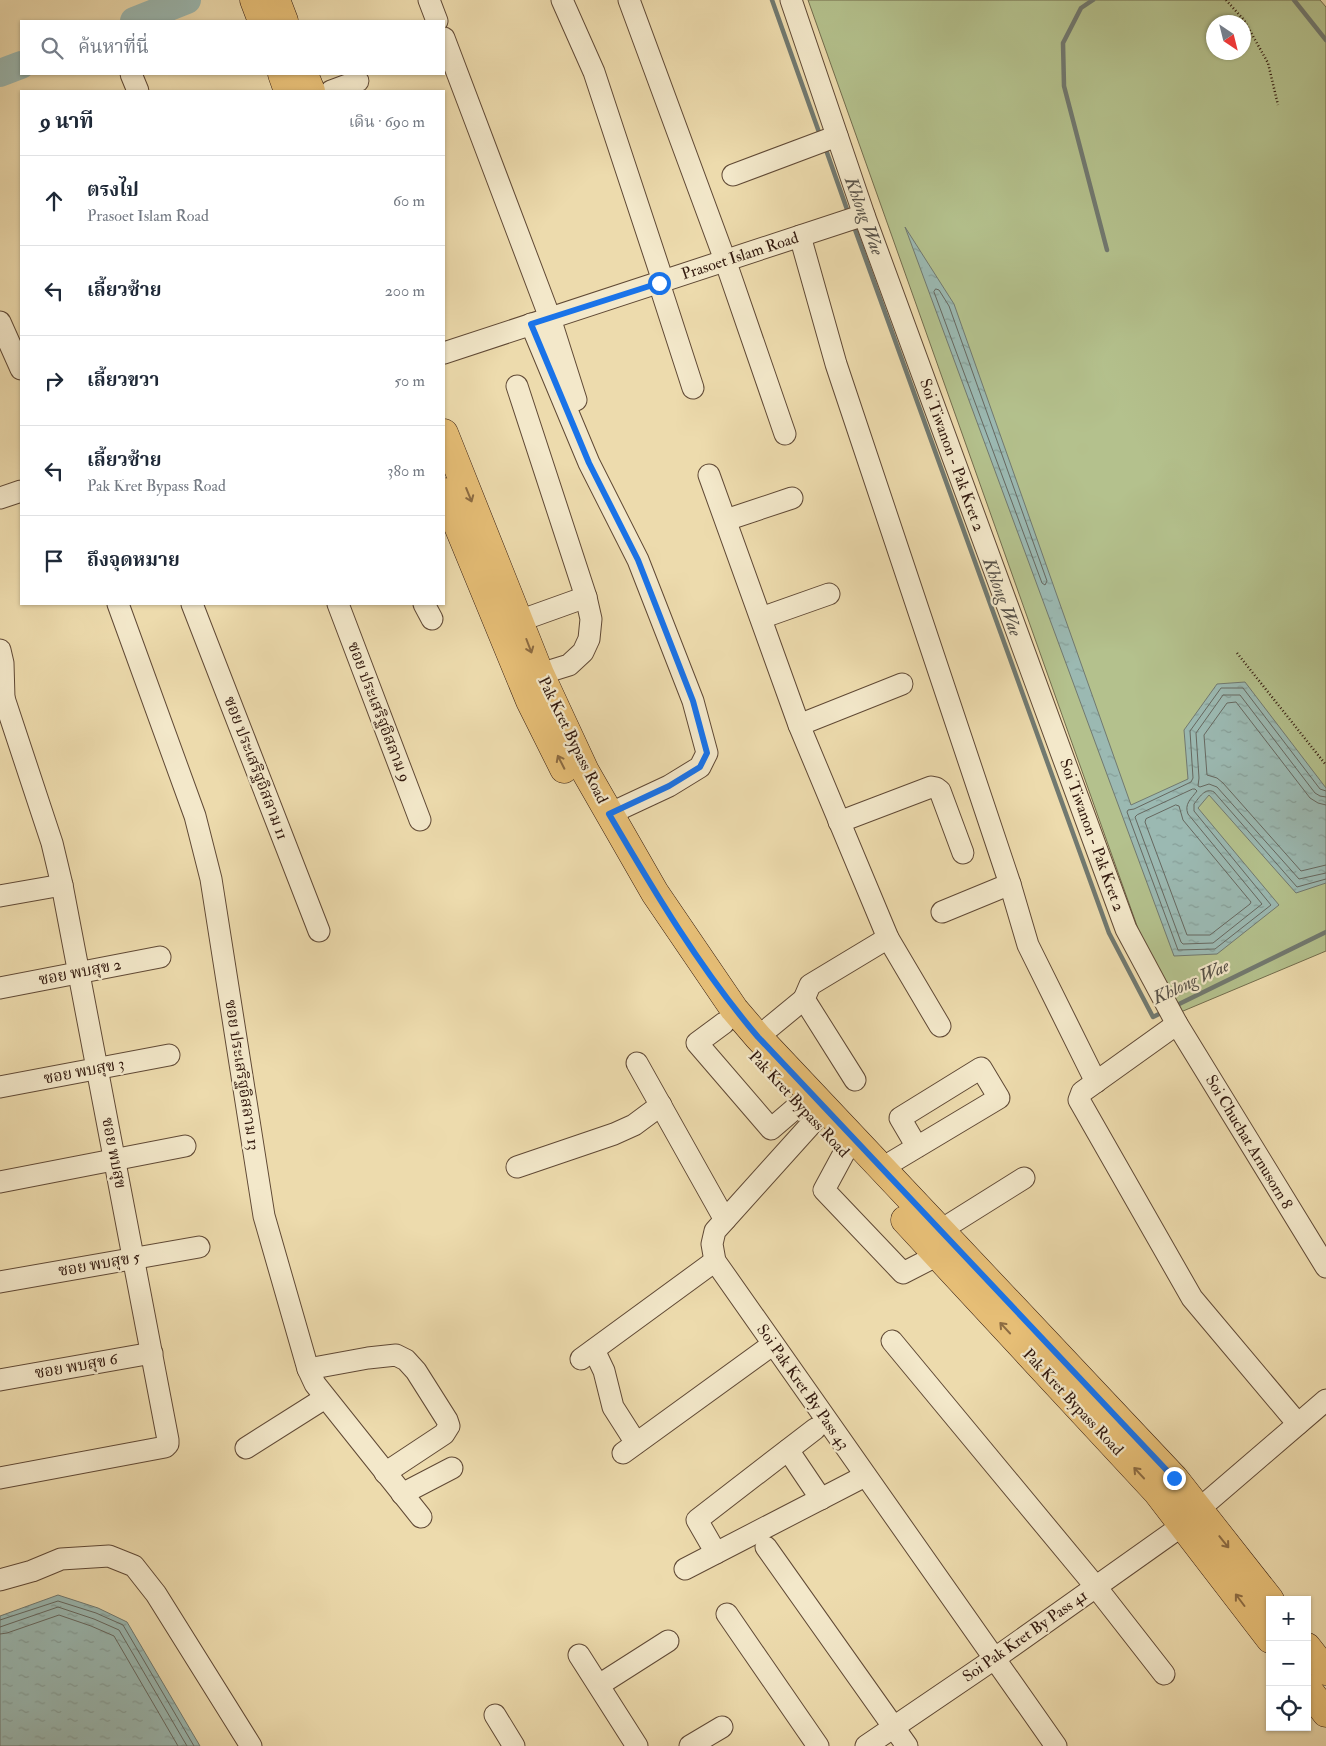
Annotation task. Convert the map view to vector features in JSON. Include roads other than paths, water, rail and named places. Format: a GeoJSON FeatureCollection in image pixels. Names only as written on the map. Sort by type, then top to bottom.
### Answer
{"type":"FeatureCollection","features":[{"type":"Feature","properties":{"kind":"main road"},"geometry":{"type":"LineString","coordinates":[[254,0],[262,20]]}},
{"type":"Feature","properties":{"kind":"main road"},"geometry":{"type":"LineString","coordinates":[[276,0],[284,20]]}},
{"type":"Feature","properties":{"kind":"main road"},"geometry":{"type":"LineString","coordinates":[[282,75],[288,90]]}},
{"type":"Feature","properties":{"kind":"main road"},"geometry":{"type":"LineString","coordinates":[[304,75],[311,90]]}},
{"type":"Feature","properties":{"kind":"main road","name":"Pak Kret Bypass Road"},"geometry":{"type":"LineString","coordinates":[[445,436],[540,674],[584,771],[655,893],[734,1008],[882,1168],[939,1242],[1157,1492],[1191,1518],[1266,1596]]}},
{"type":"Feature","properties":{"kind":"main road","name":"Pak Kret Bypass Road"},"geometry":{"type":"LineString","coordinates":[[445,494],[530,701],[570,781],[640,903],[724,1023],[844,1153],[939,1242]]}},
{"type":"Feature","properties":{"kind":"main road","name":"Pak Kret Bypass Road"},"geometry":{"type":"LineString","coordinates":[[1191,1518],[1266,1633]]}},
{"type":"Feature","properties":{"kind":"main road"},"geometry":{"type":"LineString","coordinates":[[1311,1652],[1326,1671]]}},
{"type":"Feature","properties":{"kind":"main road"},"geometry":{"type":"LineString","coordinates":[[1311,1693],[1326,1712]]}},
{"type":"Feature","properties":{"kind":"street"},"geometry":{"type":"LineString","coordinates":[[429,0],[437,20]]}},
{"type":"Feature","properties":{"kind":"street"},"geometry":{"type":"LineString","coordinates":[[562,0],[594,72],[693,388]]}},
{"type":"Feature","properties":{"kind":"street"},"geometry":{"type":"LineString","coordinates":[[629,0],[725,260],[785,434]]}},
{"type":"Feature","properties":{"kind":"street","name":"Soi Tiwanon - Pak Kret 2"},"geometry":{"type":"LineString","coordinates":[[791,0],[828,139],[855,218],[1126,929],[1172,1014]]}},
{"type":"Feature","properties":{"kind":"street"},"geometry":{"type":"LineString","coordinates":[[445,41],[589,463],[638,560],[693,701],[707,753],[700,767],[692,772],[669,786],[609,814]]}},
{"type":"Feature","properties":{"kind":"street"},"geometry":{"type":"LineString","coordinates":[[131,75],[138,90]]}},
{"type":"Feature","properties":{"kind":"street"},"geometry":{"type":"LineString","coordinates":[[334,90],[358,82]]}},
{"type":"Feature","properties":{"kind":"street"},"geometry":{"type":"LineString","coordinates":[[733,175],[828,139]]}},
{"type":"Feature","properties":{"kind":"street","name":"Prasoet Islam Road"},"geometry":{"type":"LineString","coordinates":[[445,353],[855,218]]}},
{"type":"Feature","properties":{"kind":"street"},"geometry":{"type":"LineString","coordinates":[[800,236],[836,364],[1010,884],[1028,945],[1096,1082]]}},
{"type":"Feature","properties":{"kind":"street"},"geometry":{"type":"LineString","coordinates":[[540,321],[609,470]]}},
{"type":"Feature","properties":{"kind":"street"},"geometry":{"type":"LineString","coordinates":[[0,322],[20,366]]}},
{"type":"Feature","properties":{"kind":"street"},"geometry":{"type":"LineString","coordinates":[[518,386],[586,597],[591,619],[589,639],[583,652],[569,665],[540,674]]}},
{"type":"Feature","properties":{"kind":"street"},"geometry":{"type":"LineString","coordinates":[[710,475],[799,725],[839,822],[888,938],[940,1026]]}},
{"type":"Feature","properties":{"kind":"street"},"geometry":{"type":"LineString","coordinates":[[726,520],[792,498]]}},
{"type":"Feature","properties":{"kind":"street"},"geometry":{"type":"LineString","coordinates":[[760,618],[829,594]]}},
{"type":"Feature","properties":{"kind":"street"},"geometry":{"type":"LineString","coordinates":[[519,621],[586,597]]}},
{"type":"Feature","properties":{"kind":"street","name":"ซอย ประเสริฐอิสลาม 13"},"geometry":{"type":"LineString","coordinates":[[118,605],[195,816],[211,879],[264,1216],[308,1369],[314,1384],[420,1517]]}},
{"type":"Feature","properties":{"kind":"street","name":"ซอย ประเสริฐอิสลาม 11"},"geometry":{"type":"LineString","coordinates":[[192,605],[319,931]]}},
{"type":"Feature","properties":{"kind":"street","name":"ซอย ประเสริฐอิสลาม 9"},"geometry":{"type":"LineString","coordinates":[[338,605],[420,820]]}},
{"type":"Feature","properties":{"kind":"street","name":"ซอย พบสุข"},"geometry":{"type":"LineString","coordinates":[[0,650],[3,663],[2,694],[52,844],[62,885],[168,1440],[168,1444],[165,1447],[0,1478]]}},
{"type":"Feature","properties":{"kind":"street"},"geometry":{"type":"LineString","coordinates":[[799,725],[902,684]]}},
{"type":"Feature","properties":{"kind":"street"},"geometry":{"type":"LineString","coordinates":[[839,822],[931,787],[936,788],[940,791],[963,853]]}},
{"type":"Feature","properties":{"kind":"street"},"geometry":{"type":"LineString","coordinates":[[942,912],[1010,884]]}},
{"type":"Feature","properties":{"kind":"street"},"geometry":{"type":"LineString","coordinates":[[0,896],[62,885]]}},
{"type":"Feature","properties":{"kind":"street"},"geometry":{"type":"LineString","coordinates":[[856,1080],[808,1005],[810,985],[888,938]]}},
{"type":"Feature","properties":{"kind":"street","name":"ซอย พบสุข 2"},"geometry":{"type":"LineString","coordinates":[[0,988],[160,957]]}},
{"type":"Feature","properties":{"kind":"street"},"geometry":{"type":"LineString","coordinates":[[764,1042],[808,1005]]}},
{"type":"Feature","properties":{"kind":"street"},"geometry":{"type":"LineString","coordinates":[[1172,1014],[1096,1082],[1082,1092],[1079,1100],[1192,1298],[1298,1424]]}},
{"type":"Feature","properties":{"kind":"street","name":"Soi Chuchat Arnusorn 8"},"geometry":{"type":"LineString","coordinates":[[1172,1014],[1326,1267]]}},
{"type":"Feature","properties":{"kind":"street"},"geometry":{"type":"LineString","coordinates":[[724,1023],[697,1043],[771,1129],[807,1113]]}},
{"type":"Feature","properties":{"kind":"street","name":"ซอย พบสุข 3"},"geometry":{"type":"LineString","coordinates":[[0,1087],[169,1055]]}},
{"type":"Feature","properties":{"kind":"street"},"geometry":{"type":"LineString","coordinates":[[637,1062],[725,1220]]}},
{"type":"Feature","properties":{"kind":"street"},"geometry":{"type":"LineString","coordinates":[[517,1167],[614,1134],[634,1125],[661,1105]]}},
{"type":"Feature","properties":{"kind":"street"},"geometry":{"type":"LineString","coordinates":[[772,1345],[629,1448],[613,1408],[604,1370],[588,1354],[715,1261],[712,1239],[716,1231],[807,1113]]}},
{"type":"Feature","properties":{"kind":"street"},"geometry":{"type":"LineString","coordinates":[[0,1182],[185,1146]]}},
{"type":"Feature","properties":{"kind":"street"},"geometry":{"type":"LineString","coordinates":[[882,1168],[917,1147]]}},
{"type":"Feature","properties":{"kind":"street"},"geometry":{"type":"LineString","coordinates":[[844,1153],[824,1190],[903,1273],[939,1242],[1024,1178]]}},
{"type":"Feature","properties":{"kind":"street","name":"ซอย พบสุข 5"},"geometry":{"type":"LineString","coordinates":[[0,1282],[199,1246]]}},
{"type":"Feature","properties":{"kind":"street","name":"Soi Pak Kret By Pass 43"},"geometry":{"type":"LineString","coordinates":[[715,1261],[772,1345],[1056,1746]]}},
{"type":"Feature","properties":{"kind":"street"},"geometry":{"type":"LineString","coordinates":[[892,1340],[1096,1587],[1164,1674]]}},
{"type":"Feature","properties":{"kind":"street","name":"ซอย พบสุข 6"},"geometry":{"type":"LineString","coordinates":[[0,1380],[152,1352]]}},
{"type":"Feature","properties":{"kind":"street"},"geometry":{"type":"LineString","coordinates":[[308,1369],[396,1355],[406,1360],[416,1372],[449,1426],[444,1434],[385,1473]]}},
{"type":"Feature","properties":{"kind":"street"},"geometry":{"type":"LineString","coordinates":[[246,1448],[325,1398]]}},
{"type":"Feature","properties":{"kind":"street","name":"Soi Pak Kret By Pass 41"},"geometry":{"type":"LineString","coordinates":[[866,1746],[994,1659],[1191,1518],[1326,1400]]}},
{"type":"Feature","properties":{"kind":"street"},"geometry":{"type":"LineString","coordinates":[[716,1553],[697,1520],[816,1429]]}},
{"type":"Feature","properties":{"kind":"street"},"geometry":{"type":"LineString","coordinates":[[788,1450],[821,1499]]}},
{"type":"Feature","properties":{"kind":"street"},"geometry":{"type":"LineString","coordinates":[[402,1494],[452,1468]]}},
{"type":"Feature","properties":{"kind":"street"},"geometry":{"type":"LineString","coordinates":[[685,1569],[865,1476]]}},
{"type":"Feature","properties":{"kind":"street"},"geometry":{"type":"LineString","coordinates":[[766,1547],[907,1746]]}},
{"type":"Feature","properties":{"kind":"street"},"geometry":{"type":"LineString","coordinates":[[0,1580],[32,1571],[61,1559],[109,1556],[134,1566],[156,1594],[251,1746]]}},
{"type":"Feature","properties":{"kind":"street"},"geometry":{"type":"LineString","coordinates":[[727,1614],[818,1746]]}},
{"type":"Feature","properties":{"kind":"street"},"geometry":{"type":"LineString","coordinates":[[598,1685],[668,1641]]}},
{"type":"Feature","properties":{"kind":"street"},"geometry":{"type":"LineString","coordinates":[[580,1655],[637,1746]]}},
{"type":"Feature","properties":{"kind":"street"},"geometry":{"type":"LineString","coordinates":[[495,1714],[514,1746]]}},
{"type":"Feature","properties":{"kind":"street"},"geometry":{"type":"LineString","coordinates":[[690,1746],[722,1727]]}},
{"type":"Feature","properties":{"kind":"water"},"geometry":{"type":"Polygon","coordinates":[[[905,227],[954,304],[1131,805],[1188,779],[1184,730],[1217,684],[1245,682],[1326,788],[1326,883],[1296,893],[1209,795],[1198,808],[1279,905],[1217,954],[1174,956],[905,227]]]}},
{"type":"Feature","properties":{"kind":"water"},"geometry":{"type":"Polygon","coordinates":[[[58,1595],[98,1608],[127,1622],[200,1746],[0,1746],[0,1616],[58,1595]]]}},
{"type":"Feature","properties":{"kind":"waterway"},"geometry":{"type":"LineString","coordinates":[[137,20],[187,0]]}},
{"type":"Feature","properties":{"kind":"waterway","name":"Khlong Wae"},"geometry":{"type":"LineString","coordinates":[[772,0],[820,135]]}},
{"type":"Feature","properties":{"kind":"waterway"},"geometry":{"type":"LineString","coordinates":[[1093,0],[1081,8],[1063,43],[1064,86],[1107,250]]}},
{"type":"Feature","properties":{"kind":"waterway"},"geometry":{"type":"LineString","coordinates":[[1294,0],[1326,40]]}},
{"type":"Feature","properties":{"kind":"waterway"},"geometry":{"type":"LineString","coordinates":[[0,73],[20,65]]}},
{"type":"Feature","properties":{"kind":"waterway","name":"Khlong Wae"},"geometry":{"type":"LineString","coordinates":[[825,147],[849,215]]}},
{"type":"Feature","properties":{"kind":"waterway","name":"Khlong Wae"},"geometry":{"type":"LineString","coordinates":[[853,224],[1109,933],[1153,1017],[1163,1012]]}},
{"type":"Feature","properties":{"kind":"waterway","name":"Khlong Wae"},"geometry":{"type":"LineString","coordinates":[[1175,1006],[1326,932]]}}]}
